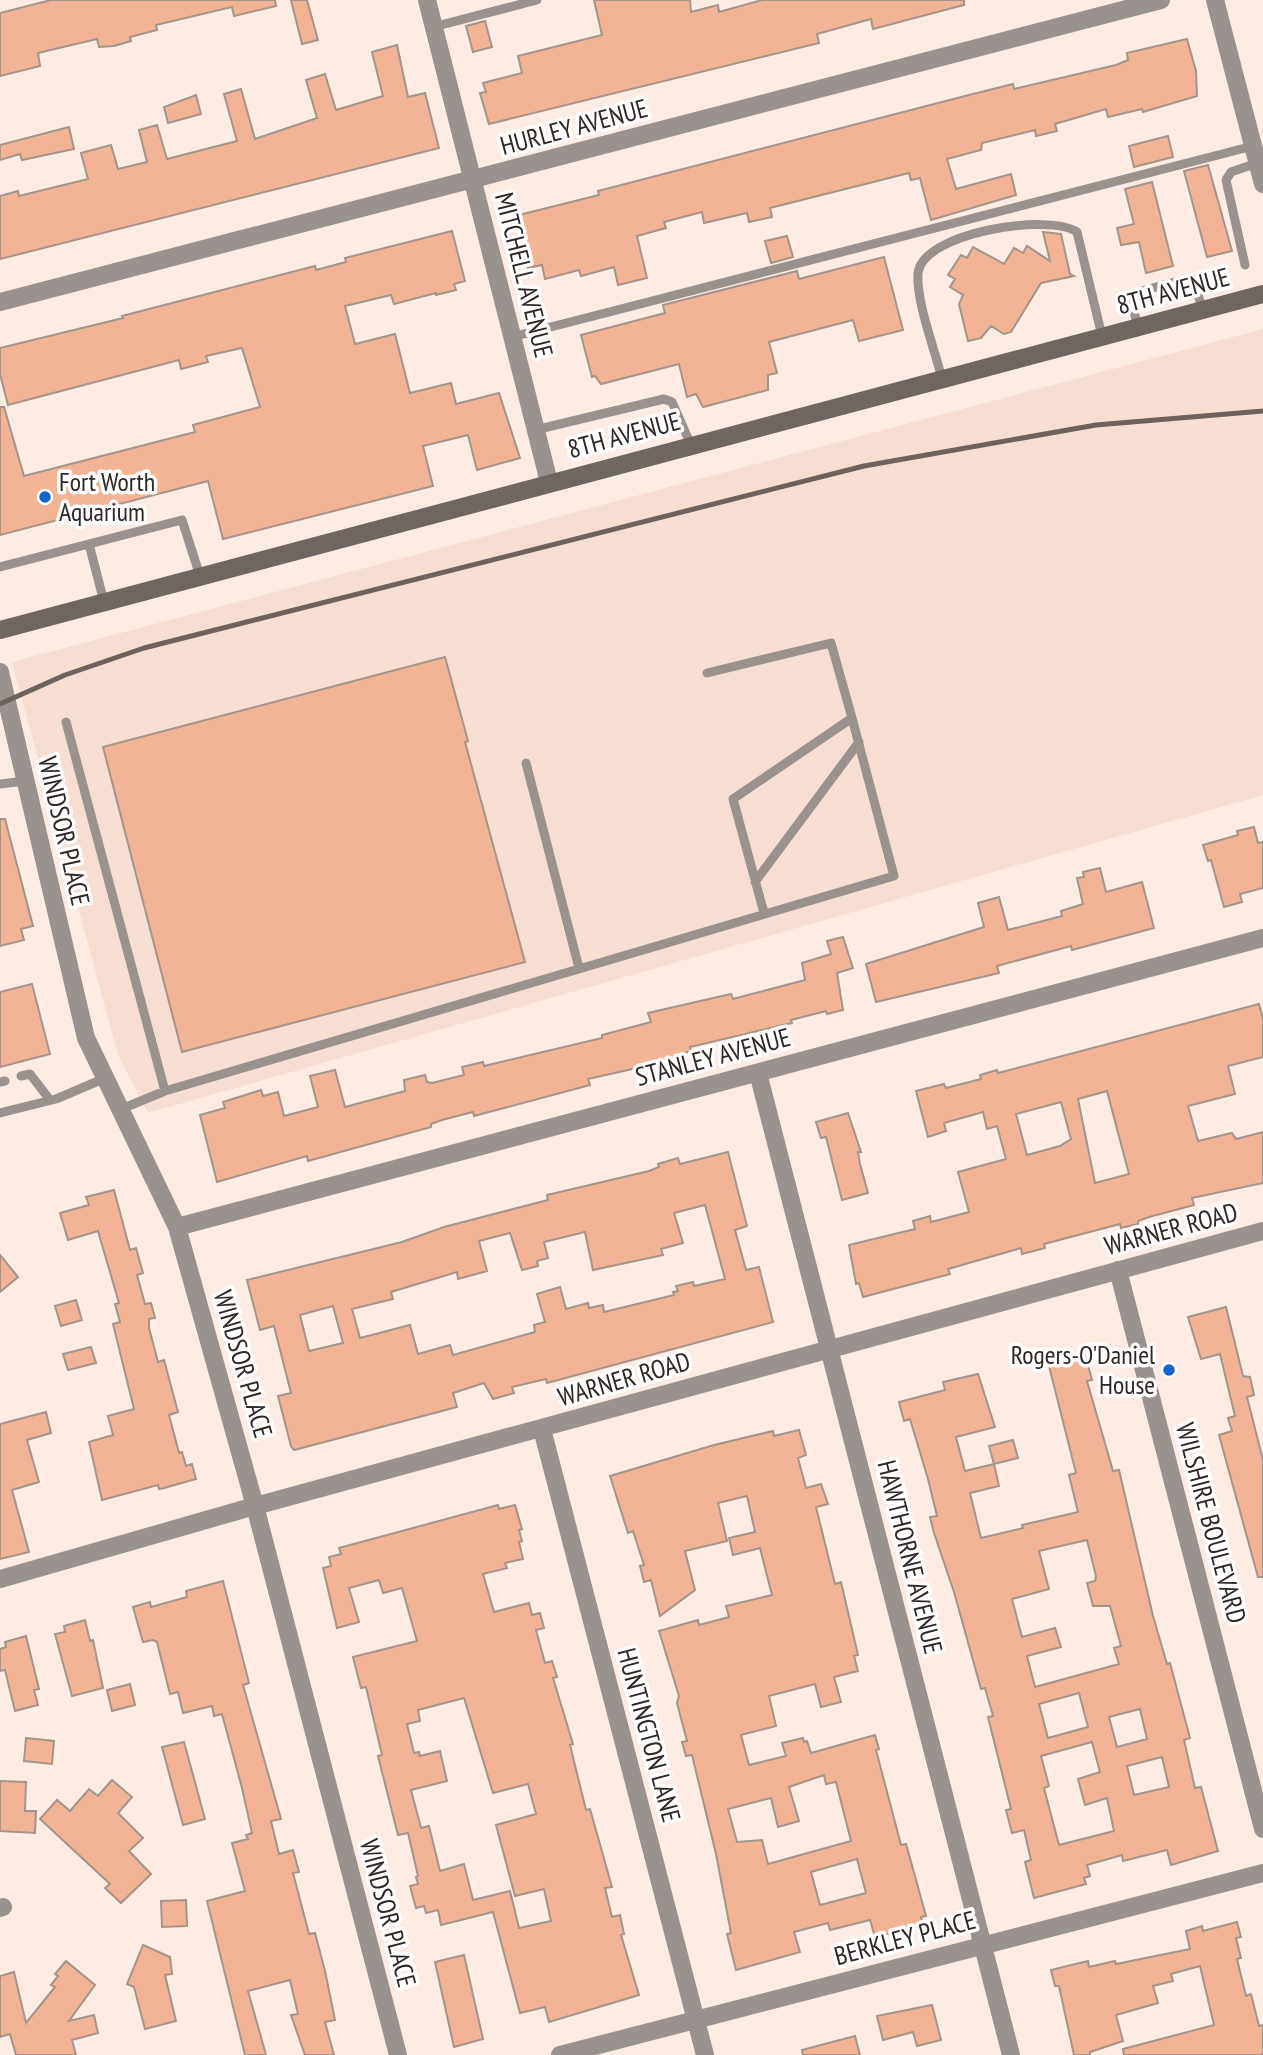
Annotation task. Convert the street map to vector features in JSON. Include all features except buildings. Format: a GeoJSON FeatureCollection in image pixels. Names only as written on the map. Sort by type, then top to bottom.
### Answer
{"type":"FeatureCollection","features":[{"type":"Feature","properties":{"kind":"main road","name":"8TH AVENUE"},"geometry":{"type":"LineString","coordinates":[[0,630],[1263,294]]}},
{"type":"Feature","properties":{"kind":"street","name":"MITCHELL AVENUE"},"geometry":{"type":"LineString","coordinates":[[427,0],[549,482]]}},
{"type":"Feature","properties":{"kind":"street","name":"HURLEY AVENUE"},"geometry":{"type":"LineString","coordinates":[[0,302],[1161,0]]}},
{"type":"Feature","properties":{"kind":"street"},"geometry":{"type":"LineString","coordinates":[[1215,0],[1263,184]]}},
{"type":"Feature","properties":{"kind":"street","name":"WINDSOR PLACE"},"geometry":{"type":"LineString","coordinates":[[0,672],[86,1038],[103,1079],[133,1131],[177,1227],[255,1506],[398,2055]]}},
{"type":"Feature","properties":{"kind":"street","name":"STANLEY AVENUE"},"geometry":{"type":"LineString","coordinates":[[177,1227],[1263,938]]}},
{"type":"Feature","properties":{"kind":"street","name":"HAWTHORNE AVENUE"},"geometry":{"type":"LineString","coordinates":[[758,1073],[1011,2055]]}},
{"type":"Feature","properties":{"kind":"street","name":"WARNER ROAD"},"geometry":{"type":"LineString","coordinates":[[0,1579],[255,1506],[1263,1231]]}},
{"type":"Feature","properties":{"kind":"street","name":"WILSHIRE BOULEVARD"},"geometry":{"type":"LineString","coordinates":[[1118,1270],[1263,1829]]}},
{"type":"Feature","properties":{"kind":"street","name":"HUNTINGTON LANE"},"geometry":{"type":"LineString","coordinates":[[542,1429],[705,2055]]}},
{"type":"Feature","properties":{"kind":"street","name":"BERKLEY PLACE"},"geometry":{"type":"LineString","coordinates":[[560,2055],[1263,1872]]}},
{"type":"Feature","properties":{"kind":"lane"},"geometry":{"type":"LineString","coordinates":[[433,26],[537,0]]}},
{"type":"Feature","properties":{"kind":"lane"},"geometry":{"type":"LineString","coordinates":[[1245,265],[1226,180],[1231,172],[1255,154]]}},
{"type":"Feature","properties":{"kind":"lane"},"geometry":{"type":"LineString","coordinates":[[512,337],[1255,154]]}},
{"type":"Feature","properties":{"kind":"lane"},"geometry":{"type":"LineString","coordinates":[[942,379],[918,274],[922,260],[943,244],[968,236],[1047,222],[1067,225],[1077,232],[1102,337]]}},
{"type":"Feature","properties":{"kind":"lane"},"geometry":{"type":"LineString","coordinates":[[1138,327],[1131,300],[1134,293],[1173,282],[1186,279],[1194,283],[1203,310]]}},
{"type":"Feature","properties":{"kind":"lane"},"geometry":{"type":"LineString","coordinates":[[536,430],[664,398],[672,402],[691,445]]}},
{"type":"Feature","properties":{"kind":"lane"},"geometry":{"type":"LineString","coordinates":[[0,567],[182,520],[200,576]]}},
{"type":"Feature","properties":{"kind":"lane"},"geometry":{"type":"LineString","coordinates":[[89,544],[104,602]]}},
{"type":"Feature","properties":{"kind":"lane"},"geometry":{"type":"LineString","coordinates":[[119,1110],[165,1091],[894,876],[831,643],[707,673]]}},
{"type":"Feature","properties":{"kind":"lane"},"geometry":{"type":"LineString","coordinates":[[764,913],[733,799],[852,718]]}},
{"type":"Feature","properties":{"kind":"lane"},"geometry":{"type":"LineString","coordinates":[[66,722],[165,1091]]}},
{"type":"Feature","properties":{"kind":"lane"},"geometry":{"type":"LineString","coordinates":[[755,882],[859,742]]}},
{"type":"Feature","properties":{"kind":"lane"},"geometry":{"type":"LineString","coordinates":[[526,763],[579,968]]}},
{"type":"Feature","properties":{"kind":"lane"},"geometry":{"type":"LineString","coordinates":[[0,784],[25,781]]}},
{"type":"Feature","properties":{"kind":"lane"},"geometry":{"type":"LineString","coordinates":[[21,1076],[30,1074],[50,1100]]}},
{"type":"Feature","properties":{"kind":"lane"},"geometry":{"type":"LineString","coordinates":[[0,1113],[50,1100],[103,1079]]}},
{"type":"Feature","properties":{"kind":"shaded area"},"geometry":{"type":"Polygon","coordinates":[[[1263,329],[1263,795],[148,1113],[118,1055],[12,662],[1263,329]]]}},
{"type":"Feature","properties":{"kind":"railway"},"geometry":{"type":"LineString","coordinates":[[0,704],[65,675],[144,648],[864,466],[1096,425],[1263,411]]}},
{"type":"Feature","properties":{"kind":"place","name":"Fort Worth Aquarium"},"geometry":{"type":"Point","coordinates":[45,497]}},
{"type":"Feature","properties":{"kind":"place","name":"Rogers-O'Daniel House"},"geometry":{"type":"Point","coordinates":[1169,1370]}}]}
